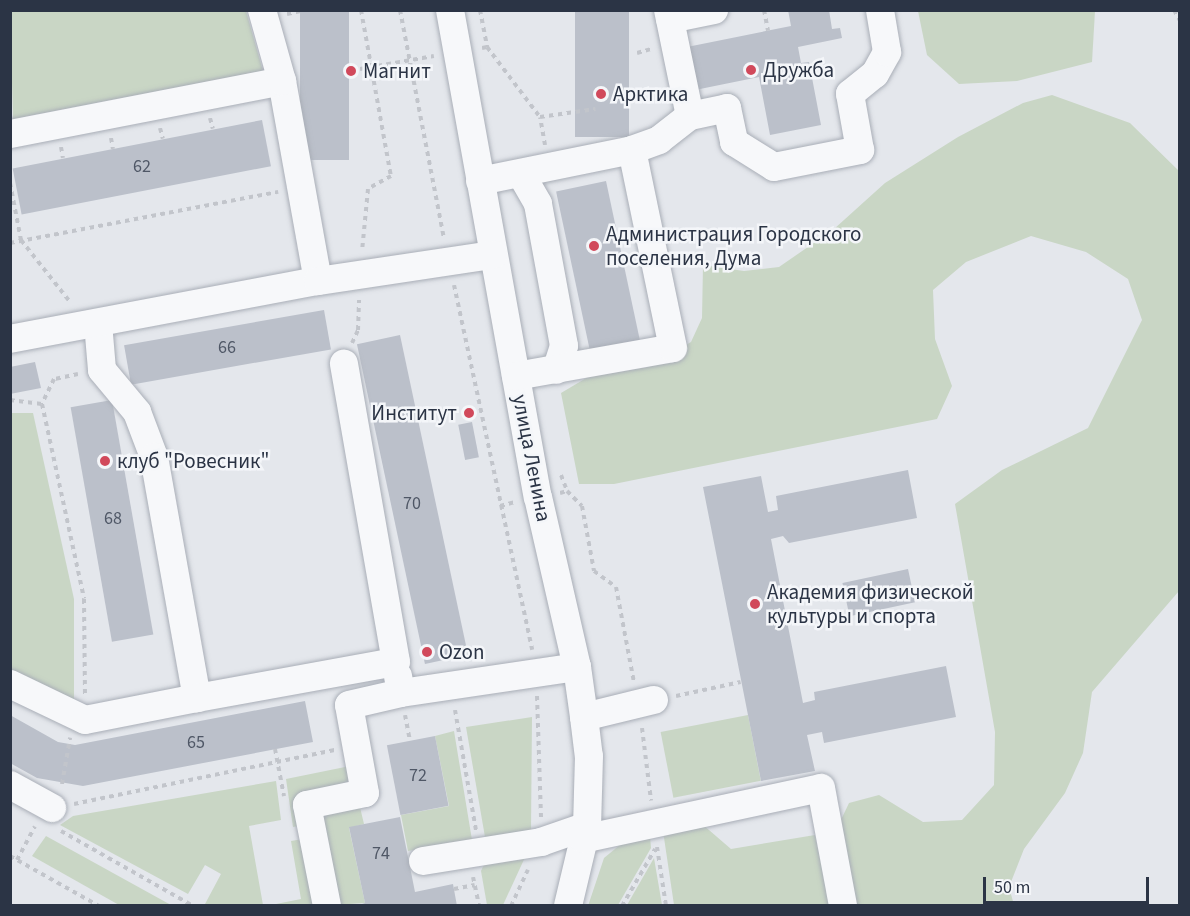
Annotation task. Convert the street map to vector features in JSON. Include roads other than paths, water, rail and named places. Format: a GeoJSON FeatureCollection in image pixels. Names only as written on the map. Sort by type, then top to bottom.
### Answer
{"type":"FeatureCollection","features":[{"type":"Feature","properties":{"kind":"street"},"geometry":{"type":"LineString","coordinates":[[262,10],[282,81],[318,281]]}},
{"type":"Feature","properties":{"kind":"street","name":"улица Ленина"},"geometry":{"type":"LineString","coordinates":[[450,10],[538,497],[577,667],[584,717],[589,756],[585,833],[568,906]]}},
{"type":"Feature","properties":{"kind":"street"},"geometry":{"type":"LineString","coordinates":[[690,116],[669,15],[714,10]]}},
{"type":"Feature","properties":{"kind":"street"},"geometry":{"type":"LineString","coordinates":[[480,181],[549,169],[632,150],[659,140],[690,116],[727,108],[734,142],[774,167],[860,150],[850,94],[875,74],[887,52],[880,10]]}},
{"type":"Feature","properties":{"kind":"street"},"geometry":{"type":"LineString","coordinates":[[10,134],[282,81]]}},
{"type":"Feature","properties":{"kind":"street"},"geometry":{"type":"LineString","coordinates":[[516,376],[673,348],[632,150]]}},
{"type":"Feature","properties":{"kind":"street"},"geometry":{"type":"LineString","coordinates":[[520,174],[538,204],[564,346],[556,370]]}},
{"type":"Feature","properties":{"kind":"street"},"geometry":{"type":"LineString","coordinates":[[10,339],[318,281],[494,255]]}},
{"type":"Feature","properties":{"kind":"street"},"geometry":{"type":"LineString","coordinates":[[93,324],[102,370],[137,412],[154,458],[197,698]]}},
{"type":"Feature","properties":{"kind":"street"},"geometry":{"type":"LineString","coordinates":[[344,363],[401,693]]}},
{"type":"Feature","properties":{"kind":"street"},"geometry":{"type":"LineString","coordinates":[[10,684],[85,720],[396,662]]}},
{"type":"Feature","properties":{"kind":"street"},"geometry":{"type":"LineString","coordinates":[[327,906],[301,833],[307,805],[365,793],[348,705],[401,693],[577,667]]}},
{"type":"Feature","properties":{"kind":"street"},"geometry":{"type":"LineString","coordinates":[[584,717],[647,702]]}},
{"type":"Feature","properties":{"kind":"street"},"geometry":{"type":"LineString","coordinates":[[10,785],[55,804]]}},
{"type":"Feature","properties":{"kind":"street"},"geometry":{"type":"LineString","coordinates":[[423,861],[585,833],[655,835],[821,788],[843,906]]}},
{"type":"Feature","properties":{"kind":"place","name":"Дружба"},"geometry":{"type":"Point","coordinates":[751,70]}},
{"type":"Feature","properties":{"kind":"place","name":"Магнит"},"geometry":{"type":"Point","coordinates":[351,71]}},
{"type":"Feature","properties":{"kind":"place","name":"Арктика"},"geometry":{"type":"Point","coordinates":[601,94]}},
{"type":"Feature","properties":{"kind":"place","name":"Администрация Городского поселения, Дума"},"geometry":{"type":"Point","coordinates":[594,246]}},
{"type":"Feature","properties":{"kind":"place","name":"Институт"},"geometry":{"type":"Point","coordinates":[469,413]}},
{"type":"Feature","properties":{"kind":"place","name":"клуб \"Ровесник\""},"geometry":{"type":"Point","coordinates":[105,461]}},
{"type":"Feature","properties":{"kind":"place","name":"Академия физической культуры и спорта"},"geometry":{"type":"Point","coordinates":[755,604]}},
{"type":"Feature","properties":{"kind":"place","name":"Ozon"},"geometry":{"type":"Point","coordinates":[427,652]}}]}
